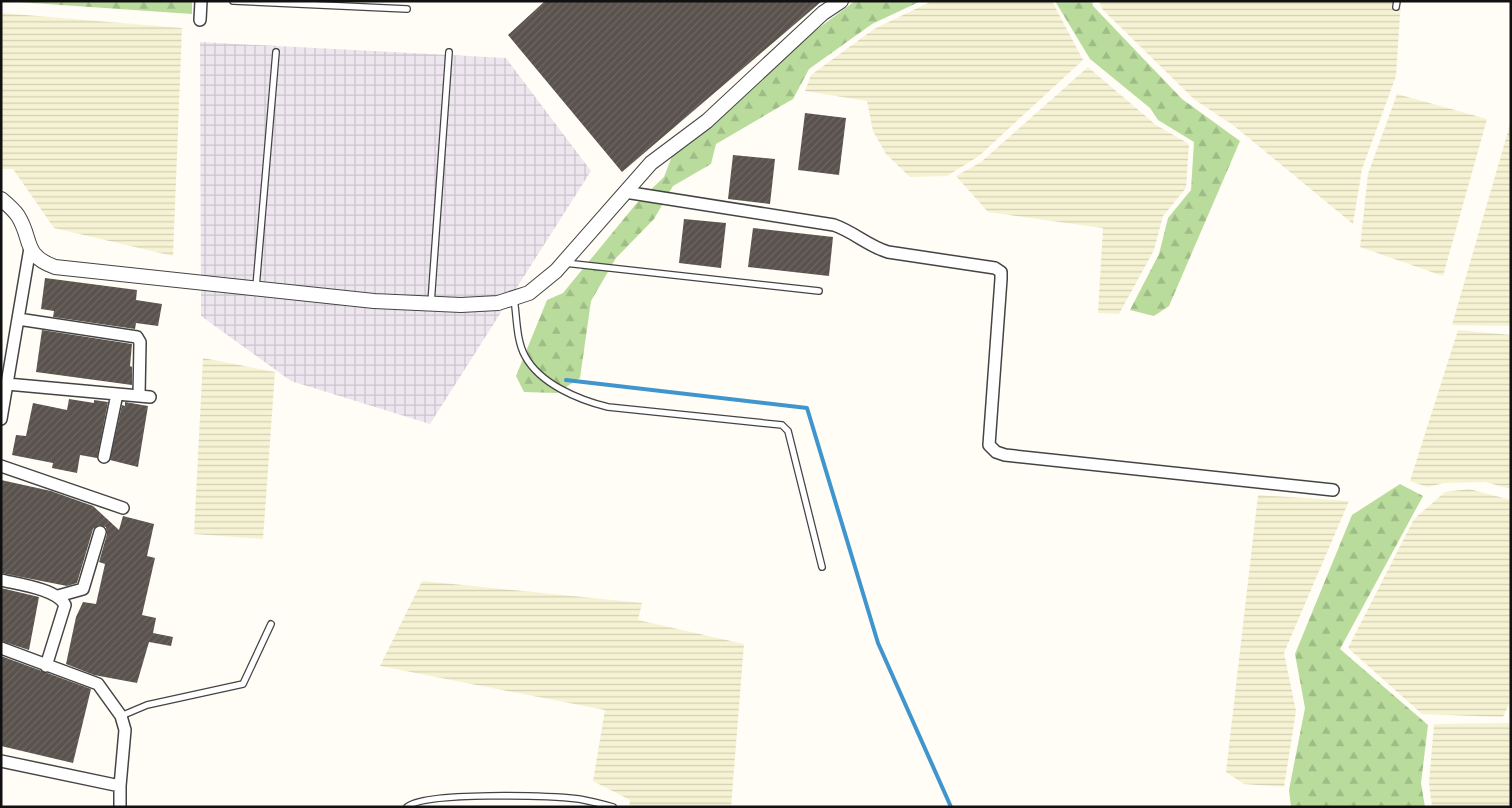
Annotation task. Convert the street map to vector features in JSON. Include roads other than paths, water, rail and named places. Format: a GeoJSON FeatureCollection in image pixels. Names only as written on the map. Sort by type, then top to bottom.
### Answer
{"type":"FeatureCollection","features":[{"type":"Feature","properties":{"kind":"street"},"geometry":{"type":"LineString","coordinates":[[200,20],[201,1]]}},
{"type":"Feature","properties":{"kind":"street"},"geometry":{"type":"LineString","coordinates":[[1,199],[18,215],[30,248],[40,262],[55,267],[374,301],[498,303],[529,293],[563,263],[651,163],[707,121],[823,13],[841,1]]}},
{"type":"Feature","properties":{"kind":"street"},"geometry":{"type":"LineString","coordinates":[[625,192],[834,225],[849,230],[866,243],[882,250],[995,268],[1000,272],[1001,279],[989,444],[996,452],[1005,455],[1333,490]]}},
{"type":"Feature","properties":{"kind":"street"},"geometry":{"type":"LineString","coordinates":[[1,419],[30,248]]}},
{"type":"Feature","properties":{"kind":"street"},"geometry":{"type":"LineString","coordinates":[[7,384],[144,397],[140,342],[137,337],[18,319]]}},
{"type":"Feature","properties":{"kind":"street"},"geometry":{"type":"LineString","coordinates":[[104,456],[117,394]]}},
{"type":"Feature","properties":{"kind":"street"},"geometry":{"type":"LineString","coordinates":[[1,466],[123,508]]}},
{"type":"Feature","properties":{"kind":"street"},"geometry":{"type":"LineString","coordinates":[[1,580],[58,596],[83,589],[100,532]]}},
{"type":"Feature","properties":{"kind":"street"},"geometry":{"type":"LineString","coordinates":[[46,666],[65,605],[58,596]]}},
{"type":"Feature","properties":{"kind":"street"},"geometry":{"type":"LineString","coordinates":[[1,648],[98,684],[121,716],[125,730],[120,807]]}},
{"type":"Feature","properties":{"kind":"street"},"geometry":{"type":"LineString","coordinates":[[1,761],[120,786]]}},
{"type":"Feature","properties":{"kind":"lane"},"geometry":{"type":"LineString","coordinates":[[233,1],[408,9]]}},
{"type":"Feature","properties":{"kind":"lane"},"geometry":{"type":"LineString","coordinates":[[256,287],[276,52]]}},
{"type":"Feature","properties":{"kind":"lane"},"geometry":{"type":"LineString","coordinates":[[431,303],[449,52]]}},
{"type":"Feature","properties":{"kind":"lane"},"geometry":{"type":"LineString","coordinates":[[563,263],[819,291]]}},
{"type":"Feature","properties":{"kind":"lane"},"geometry":{"type":"LineString","coordinates":[[514,298],[520,341],[524,355],[535,370],[569,394],[608,407],[782,425],[788,431],[822,567]]}},
{"type":"Feature","properties":{"kind":"lane"},"geometry":{"type":"LineString","coordinates":[[121,716],[148,704],[243,684],[271,624]]}},
{"type":"Feature","properties":{"kind":"lane"},"geometry":{"type":"LineString","coordinates":[[407,807],[417,801],[443,796],[566,798],[613,807]]}},
{"type":"Feature","properties":{"kind":"waterway"},"geometry":{"type":"LineString","coordinates":[[566,380],[807,408],[878,643],[951,807]]}}]}
